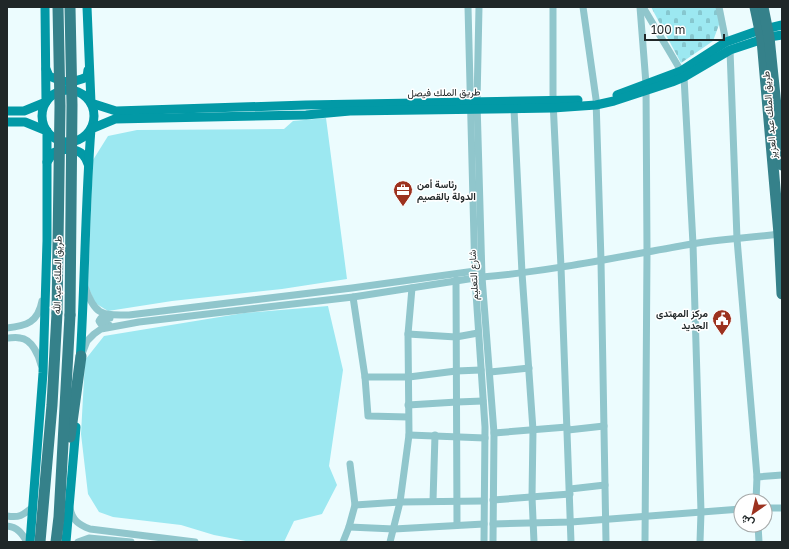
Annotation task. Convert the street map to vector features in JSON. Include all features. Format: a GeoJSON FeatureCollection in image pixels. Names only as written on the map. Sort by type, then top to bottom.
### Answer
{"type":"FeatureCollection","features":[{"type":"Feature","properties":{"kind":"highway","name":"طريق الملك عبد الله"},"geometry":{"type":"LineString","coordinates":[[40,542],[52,405],[57,313],[60,106],[58,7]]}},
{"type":"Feature","properties":{"kind":"highway","name":"طريق الملك عبد الله"},"geometry":{"type":"LineString","coordinates":[[56,542],[59,517],[70,315],[72,105],[70,7]]}},
{"type":"Feature","properties":{"kind":"highway","name":"طريق الملك عبد العزيز"},"geometry":{"type":"LineString","coordinates":[[755,7],[765,34],[782,166]]}},
{"type":"Feature","properties":{"kind":"highway","name":"طريق الملك عبد العزيز"},"geometry":{"type":"LineString","coordinates":[[763,7],[782,294]]}},
{"type":"Feature","properties":{"kind":"highway"},"geometry":{"type":"LineString","coordinates":[[59,517],[81,356]]}},
{"type":"Feature","properties":{"kind":"main road"},"geometry":{"type":"LineString","coordinates":[[45,7],[46,102]]}},
{"type":"Feature","properties":{"kind":"main road"},"geometry":{"type":"LineString","coordinates":[[66,542],[81,356],[88,165],[91,129],[94,116],[91,102],[87,7]]}},
{"type":"Feature","properties":{"kind":"main road","name":"طريق الملك فيصل"},"geometry":{"type":"LineString","coordinates":[[91,129],[115,119],[306,115],[350,111],[614,101],[682,74],[728,46],[765,34],[782,25]]}},
{"type":"Feature","properties":{"kind":"main road","name":"طريق الملك فيصل"},"geometry":{"type":"LineString","coordinates":[[765,34],[782,35]]}},
{"type":"Feature","properties":{"kind":"main road"},"geometry":{"type":"LineString","coordinates":[[45,66],[49,76],[64,82],[77,81],[86,77],[89,61]]}},
{"type":"Feature","properties":{"kind":"main road"},"geometry":{"type":"LineString","coordinates":[[91,102],[81,93],[69,89],[60,91],[52,95],[46,102],[42,116],[47,131],[52,136],[66,142],[80,139],[91,129]]}},
{"type":"Feature","properties":{"kind":"main road"},"geometry":{"type":"LineString","coordinates":[[7,111],[24,110],[46,102]]}},
{"type":"Feature","properties":{"kind":"main road","name":"طريق الملك فيصل"},"geometry":{"type":"LineString","coordinates":[[91,102],[116,111],[306,105],[474,106],[514,109],[553,104]]}},
{"type":"Feature","properties":{"kind":"main road"},"geometry":{"type":"LineString","coordinates":[[7,122],[25,122],[47,131]]}},
{"type":"Feature","properties":{"kind":"main road","name":"طريق الملك عبد الله"},"geometry":{"type":"LineString","coordinates":[[30,542],[43,373],[46,277],[47,131]]}},
{"type":"Feature","properties":{"kind":"main road"},"geometry":{"type":"LineString","coordinates":[[47,162],[53,153],[66,149],[79,151],[86,156],[88,165]]}},
{"type":"Feature","properties":{"kind":"street","name":"شارع التعليم"},"geometry":{"type":"LineString","coordinates":[[468,7],[474,106],[478,333],[485,438],[484,542]]}},
{"type":"Feature","properties":{"kind":"street","name":"شارع التعليم"},"geometry":{"type":"LineString","coordinates":[[474,106],[479,7]]}},
{"type":"Feature","properties":{"kind":"street"},"geometry":{"type":"LineString","coordinates":[[553,7],[553,104],[568,429],[571,542]]}},
{"type":"Feature","properties":{"kind":"street"},"geometry":{"type":"LineString","coordinates":[[576,7],[586,7]]}},
{"type":"Feature","properties":{"kind":"street"},"geometry":{"type":"LineString","coordinates":[[583,7],[596,102],[601,261],[606,542]]}},
{"type":"Feature","properties":{"kind":"street"},"geometry":{"type":"LineString","coordinates":[[640,7],[646,88],[647,252],[645,542]]}},
{"type":"Feature","properties":{"kind":"street"},"geometry":{"type":"LineString","coordinates":[[643,7],[682,74],[693,244],[701,512],[700,542]]}},
{"type":"Feature","properties":{"kind":"street"},"geometry":{"type":"LineString","coordinates":[[719,7],[728,46],[737,239],[757,477],[756,493]]}},
{"type":"Feature","properties":{"kind":"street"},"geometry":{"type":"LineString","coordinates":[[514,109],[522,273],[533,430],[532,497],[534,542]]}},
{"type":"Feature","properties":{"kind":"street"},"geometry":{"type":"LineString","coordinates":[[84,287],[94,307],[105,315],[129,315],[352,288],[477,275],[522,273],[601,261],[693,244],[779,234]]}},
{"type":"Feature","properties":{"kind":"street","name":"شارع التعليم"},"geometry":{"type":"LineString","coordinates":[[477,275],[490,372],[494,433],[494,542]]}},
{"type":"Feature","properties":{"kind":"street"},"geometry":{"type":"LineString","coordinates":[[129,315],[120,318],[101,318],[99,321],[101,324],[106,325],[139,322],[353,297],[412,288],[477,275]]}},
{"type":"Feature","properties":{"kind":"street"},"geometry":{"type":"LineString","coordinates":[[7,328],[22,327],[33,320],[40,311],[46,277]]}},
{"type":"Feature","properties":{"kind":"street"},"geometry":{"type":"LineString","coordinates":[[456,280],[457,525]]}},
{"type":"Feature","properties":{"kind":"street"},"geometry":{"type":"LineString","coordinates":[[390,542],[400,502],[409,435],[408,334],[412,288]]}},
{"type":"Feature","properties":{"kind":"street"},"geometry":{"type":"LineString","coordinates":[[353,297],[365,376],[368,416],[408,417]]}},
{"type":"Feature","properties":{"kind":"street"},"geometry":{"type":"LineString","coordinates":[[81,356],[88,341],[101,329],[139,322]]}},
{"type":"Feature","properties":{"kind":"street"},"geometry":{"type":"LineString","coordinates":[[408,334],[456,336],[478,333]]}},
{"type":"Feature","properties":{"kind":"street"},"geometry":{"type":"LineString","coordinates":[[7,338],[22,338],[34,348],[38,354],[43,373]]}},
{"type":"Feature","properties":{"kind":"street"},"geometry":{"type":"LineString","coordinates":[[490,372],[529,368]]}},
{"type":"Feature","properties":{"kind":"street"},"geometry":{"type":"LineString","coordinates":[[365,376],[409,377],[456,371],[481,370]]}},
{"type":"Feature","properties":{"kind":"street"},"geometry":{"type":"LineString","coordinates":[[408,405],[483,402]]}},
{"type":"Feature","properties":{"kind":"street"},"geometry":{"type":"LineString","coordinates":[[494,433],[604,426]]}},
{"type":"Feature","properties":{"kind":"street"},"geometry":{"type":"LineString","coordinates":[[409,435],[485,438]]}},
{"type":"Feature","properties":{"kind":"street"},"geometry":{"type":"LineString","coordinates":[[433,501],[434,435]]}},
{"type":"Feature","properties":{"kind":"street"},"geometry":{"type":"LineString","coordinates":[[343,542],[355,505],[350,464]]}},
{"type":"Feature","properties":{"kind":"street"},"geometry":{"type":"LineString","coordinates":[[757,477],[782,475]]}},
{"type":"Feature","properties":{"kind":"street"},"geometry":{"type":"LineString","coordinates":[[493,500],[532,497],[605,485]]}},
{"type":"Feature","properties":{"kind":"street"},"geometry":{"type":"LineString","coordinates":[[355,505],[400,502],[484,501]]}},
{"type":"Feature","properties":{"kind":"street"},"geometry":{"type":"LineString","coordinates":[[70,506],[71,515],[78,525],[90,529],[195,542]]}},
{"type":"Feature","properties":{"kind":"street"},"geometry":{"type":"LineString","coordinates":[[7,516],[22,516],[33,507]]}},
{"type":"Feature","properties":{"kind":"street"},"geometry":{"type":"LineString","coordinates":[[493,524],[645,518],[733,510]]}},
{"type":"Feature","properties":{"kind":"street"},"geometry":{"type":"LineString","coordinates":[[349,527],[394,529],[484,524]]}},
{"type":"Feature","properties":{"kind":"street"},"geometry":{"type":"LineString","coordinates":[[7,526],[14,527],[22,533],[27,542]]}},
{"type":"Feature","properties":{"kind":"street"},"geometry":{"type":"LineString","coordinates":[[78,542],[89,538],[131,542]]}},
{"type":"Feature","properties":{"kind":"green space"},"geometry":{"type":"Polygon","coordinates":[[[651,7],[716,7],[720,22],[713,41],[681,63],[651,7]]]}},
{"type":"Feature","properties":{"kind":"green space"},"geometry":{"type":"Polygon","coordinates":[[[326,118],[347,279],[282,289],[172,301],[108,311],[95,303],[88,286],[93,160],[108,136],[137,130],[284,129],[293,121],[326,118]]]}},
{"type":"Feature","properties":{"kind":"green space"},"geometry":{"type":"Polygon","coordinates":[[[328,306],[343,370],[329,466],[337,485],[322,514],[294,521],[284,542],[251,542],[214,535],[181,525],[113,517],[99,512],[88,494],[81,434],[85,360],[104,336],[244,313],[328,306]]]}},
{"type":"Feature","properties":{"kind":"place","name":"رئاسة أمن الدولة بالقصيم"},"geometry":{"type":"Point","coordinates":[403,207]}},
{"type":"Feature","properties":{"kind":"place","name":"مركز المهتدى الجديد"},"geometry":{"type":"Point","coordinates":[722,336]}}]}
